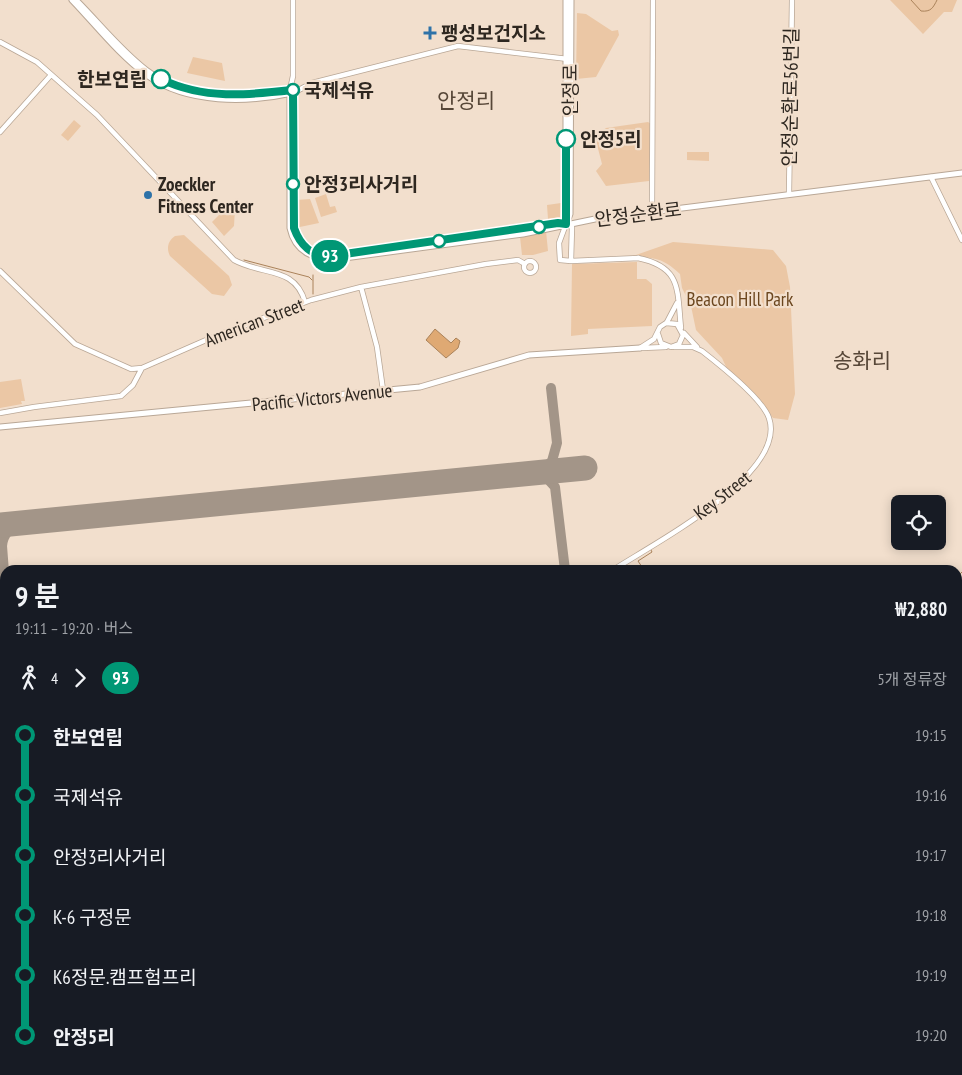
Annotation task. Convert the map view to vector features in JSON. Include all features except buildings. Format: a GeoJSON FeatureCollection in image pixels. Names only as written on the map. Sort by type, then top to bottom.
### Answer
{"type":"FeatureCollection","features":[{"type":"Feature","properties":{"kind":"main road"},"geometry":{"type":"LineString","coordinates":[[72,0],[138,68],[165,86],[190,94],[242,100],[292,92]]}},
{"type":"Feature","properties":{"kind":"main road"},"geometry":{"type":"LineString","coordinates":[[76,0],[129,55],[153,75],[190,90],[232,96],[292,92]]}},
{"type":"Feature","properties":{"kind":"main road","name":"안정로"},"geometry":{"type":"LineString","coordinates":[[566,0],[570,214],[566,224]]}},
{"type":"Feature","properties":{"kind":"main road","name":"안정로"},"geometry":{"type":"LineString","coordinates":[[568,59],[571,0]]}},
{"type":"Feature","properties":{"kind":"main road"},"geometry":{"type":"LineString","coordinates":[[292,92],[294,228],[300,242],[312,252],[331,256],[558,223],[566,224]]}},
{"type":"Feature","properties":{"kind":"main road","name":"안정순환로"},"geometry":{"type":"LineString","coordinates":[[292,92],[289,222],[296,244],[314,257],[337,259],[523,234],[566,224],[652,211],[962,173]]}},
{"type":"Feature","properties":{"kind":"main road","name":"Pacific Victors Avenue"},"geometry":{"type":"LineString","coordinates":[[0,427],[420,387],[529,355],[640,348]]}},
{"type":"Feature","properties":{"kind":"street","name":"안정순환로"},"geometry":{"type":"LineString","coordinates":[[292,92],[293,0]]}},
{"type":"Feature","properties":{"kind":"street"},"geometry":{"type":"LineString","coordinates":[[652,211],[653,0]]}},
{"type":"Feature","properties":{"kind":"street","name":"안정순환로56번길"},"geometry":{"type":"LineString","coordinates":[[789,194],[792,0]]}},
{"type":"Feature","properties":{"kind":"street"},"geometry":{"type":"LineString","coordinates":[[0,42],[37,62],[124,142],[234,260],[248,268],[292,279],[299,287],[305,302]]}},
{"type":"Feature","properties":{"kind":"street"},"geometry":{"type":"LineString","coordinates":[[292,92],[302,86],[458,46],[568,59]]}},
{"type":"Feature","properties":{"kind":"street"},"geometry":{"type":"LineString","coordinates":[[0,132],[51,75]]}},
{"type":"Feature","properties":{"kind":"street"},"geometry":{"type":"LineString","coordinates":[[931,177],[962,240]]}},
{"type":"Feature","properties":{"kind":"street"},"geometry":{"type":"LineString","coordinates":[[571,261],[572,227],[566,224],[559,243],[560,260],[571,261],[638,258],[656,262],[665,268],[676,284],[682,330],[682,340],[674,347]]}},
{"type":"Feature","properties":{"kind":"street","name":"American Street"},"geometry":{"type":"LineString","coordinates":[[142,368],[179,351],[305,302],[361,287],[498,262],[518,260],[525,264]]}},
{"type":"Feature","properties":{"kind":"street"},"geometry":{"type":"LineString","coordinates":[[0,271],[75,344],[131,369],[142,368]]}},
{"type":"Feature","properties":{"kind":"street"},"geometry":{"type":"LineString","coordinates":[[361,287],[377,347],[383,390]]}},
{"type":"Feature","properties":{"kind":"street"},"geometry":{"type":"LineString","coordinates":[[668,347],[661,343],[658,334],[660,327],[666,323],[678,302]]}},
{"type":"Feature","properties":{"kind":"street"},"geometry":{"type":"LineString","coordinates":[[666,323],[675,323],[682,330]]}},
{"type":"Feature","properties":{"kind":"street","name":"Key Street"},"geometry":{"type":"LineString","coordinates":[[621,565],[731,492],[753,472],[767,451],[771,433],[769,418],[763,407],[700,350],[682,330]]}},
{"type":"Feature","properties":{"kind":"street"},"geometry":{"type":"LineString","coordinates":[[640,348],[658,334]]}},
{"type":"Feature","properties":{"kind":"street"},"geometry":{"type":"LineString","coordinates":[[640,348],[674,347],[700,350]]}},
{"type":"Feature","properties":{"kind":"street"},"geometry":{"type":"LineString","coordinates":[[0,413],[121,396],[133,385],[142,368]]}},
{"type":"Feature","properties":{"kind":"green space"},"geometry":{"type":"Polygon","coordinates":[[[890,0],[957,0],[952,12],[944,12],[923,34],[890,0]]]}},
{"type":"Feature","properties":{"kind":"green space"},"geometry":{"type":"Polygon","coordinates":[[[577,13],[586,14],[612,31],[618,30],[619,35],[596,77],[576,79],[577,13]]]}},
{"type":"Feature","properties":{"kind":"green space"},"geometry":{"type":"Polygon","coordinates":[[[193,57],[222,63],[225,81],[187,73],[193,57]]]}},
{"type":"Feature","properties":{"kind":"green space"},"geometry":{"type":"Polygon","coordinates":[[[74,120],[81,126],[68,141],[61,135],[74,120]]]}},
{"type":"Feature","properties":{"kind":"green space"},"geometry":{"type":"Polygon","coordinates":[[[648,122],[651,124],[649,181],[606,186],[596,171],[602,164],[595,137],[606,128],[648,122]]]}},
{"type":"Feature","properties":{"kind":"green space"},"geometry":{"type":"Polygon","coordinates":[[[687,152],[709,152],[709,161],[687,160],[687,152]]]}},
{"type":"Feature","properties":{"kind":"green space"},"geometry":{"type":"Polygon","coordinates":[[[326,194],[330,207],[335,206],[337,212],[321,217],[315,198],[326,194]]]}},
{"type":"Feature","properties":{"kind":"green space"},"geometry":{"type":"Polygon","coordinates":[[[310,199],[319,223],[295,228],[296,200],[310,199]]]}},
{"type":"Feature","properties":{"kind":"green space"},"geometry":{"type":"Polygon","coordinates":[[[561,203],[560,217],[548,219],[547,205],[561,203]]]}},
{"type":"Feature","properties":{"kind":"green space"},"geometry":{"type":"Polygon","coordinates":[[[235,208],[234,226],[224,236],[212,222],[220,214],[221,209],[235,208]]]}},
{"type":"Feature","properties":{"kind":"green space"},"geometry":{"type":"Polygon","coordinates":[[[546,231],[548,251],[533,255],[522,255],[520,237],[546,231]]]}},
{"type":"Feature","properties":{"kind":"green space"},"geometry":{"type":"Polygon","coordinates":[[[184,235],[229,276],[232,285],[224,296],[212,294],[170,256],[168,245],[171,240],[175,236],[184,235]]]}},
{"type":"Feature","properties":{"kind":"green space","name":"Beacon Hill Park"},"geometry":{"type":"Polygon","coordinates":[[[673,242],[773,250],[786,266],[790,287],[795,394],[788,420],[773,418],[756,395],[728,371],[722,358],[696,330],[691,306],[682,288],[680,274],[663,262],[633,256],[673,242]]]}},
{"type":"Feature","properties":{"kind":"green space"},"geometry":{"type":"Polygon","coordinates":[[[637,262],[637,279],[646,279],[652,284],[652,326],[588,329],[588,334],[571,336],[572,264],[637,262]]]}},
{"type":"Feature","properties":{"kind":"green space"},"geometry":{"type":"Polygon","coordinates":[[[21,379],[25,401],[21,401],[22,404],[0,408],[0,382],[21,379]]]}},
{"type":"Feature","properties":{"kind":"shaded area"},"geometry":{"type":"Polygon","coordinates":[[[435,329],[451,343],[456,338],[460,341],[458,348],[446,358],[426,340],[435,329]]]}},
{"type":"Feature","properties":{"kind":"waterway"},"geometry":{"type":"LineString","coordinates":[[911,0],[921,11],[931,9],[937,0]]}},
{"type":"Feature","properties":{"kind":"waterway"},"geometry":{"type":"LineString","coordinates":[[244,260],[309,277],[312,280]]}},
{"type":"Feature","properties":{"kind":"waterway"},"geometry":{"type":"LineString","coordinates":[[313,275],[313,294]]}},
{"type":"Feature","properties":{"kind":"waterway"},"geometry":{"type":"LineString","coordinates":[[641,565],[638,561],[652,552],[651,550]]}},
{"type":"Feature","properties":{"kind":"taxiway"},"geometry":{"type":"LineString","coordinates":[[531,471],[548,465],[552,461],[557,443],[551,388]]}},
{"type":"Feature","properties":{"kind":"taxiway"},"geometry":{"type":"LineString","coordinates":[[525,472],[545,476],[555,487],[564,565]]}},
{"type":"Feature","properties":{"kind":"taxiway"},"geometry":{"type":"LineString","coordinates":[[0,541],[2,546],[8,531],[23,522]]}},
{"type":"Feature","properties":{"kind":"taxiway"},"geometry":{"type":"LineString","coordinates":[[2,546],[3,565]]}},
{"type":"Feature","properties":{"kind":"runway"},"geometry":{"type":"LineString","coordinates":[[0,525],[585,468]]}},
{"type":"Feature","properties":{"kind":"bus line","name":"93"},"geometry":{"type":"LineString","coordinates":[[161,79],[190,90],[232,96],[293,90],[294,228],[300,242],[307,249],[321,255],[331,256],[523,230],[558,223],[566,224],[566,139]]}},
{"type":"Feature","properties":{"kind":"place","name":"팽성보건지소"},"geometry":{"type":"Point","coordinates":[430,33]}},
{"type":"Feature","properties":{"kind":"place","name":"한보연립"},"geometry":{"type":"Point","coordinates":[161,79]}},
{"type":"Feature","properties":{"kind":"place","name":"국제석유"},"geometry":{"type":"Point","coordinates":[293,90]}},
{"type":"Feature","properties":{"kind":"place","name":"안정5리"},"geometry":{"type":"Point","coordinates":[566,139]}},
{"type":"Feature","properties":{"kind":"place","name":"안정3리사거리"},"geometry":{"type":"Point","coordinates":[293,184]}},
{"type":"Feature","properties":{"kind":"place","name":"Zoeckler Fitness Center"},"geometry":{"type":"Point","coordinates":[148,195]}},
{"type":"Feature","properties":{"kind":"district","name":"안정리"},"geometry":{"type":"Point","coordinates":[466,101]}},
{"type":"Feature","properties":{"kind":"district","name":"송화리"},"geometry":{"type":"Point","coordinates":[862,361]}}]}
